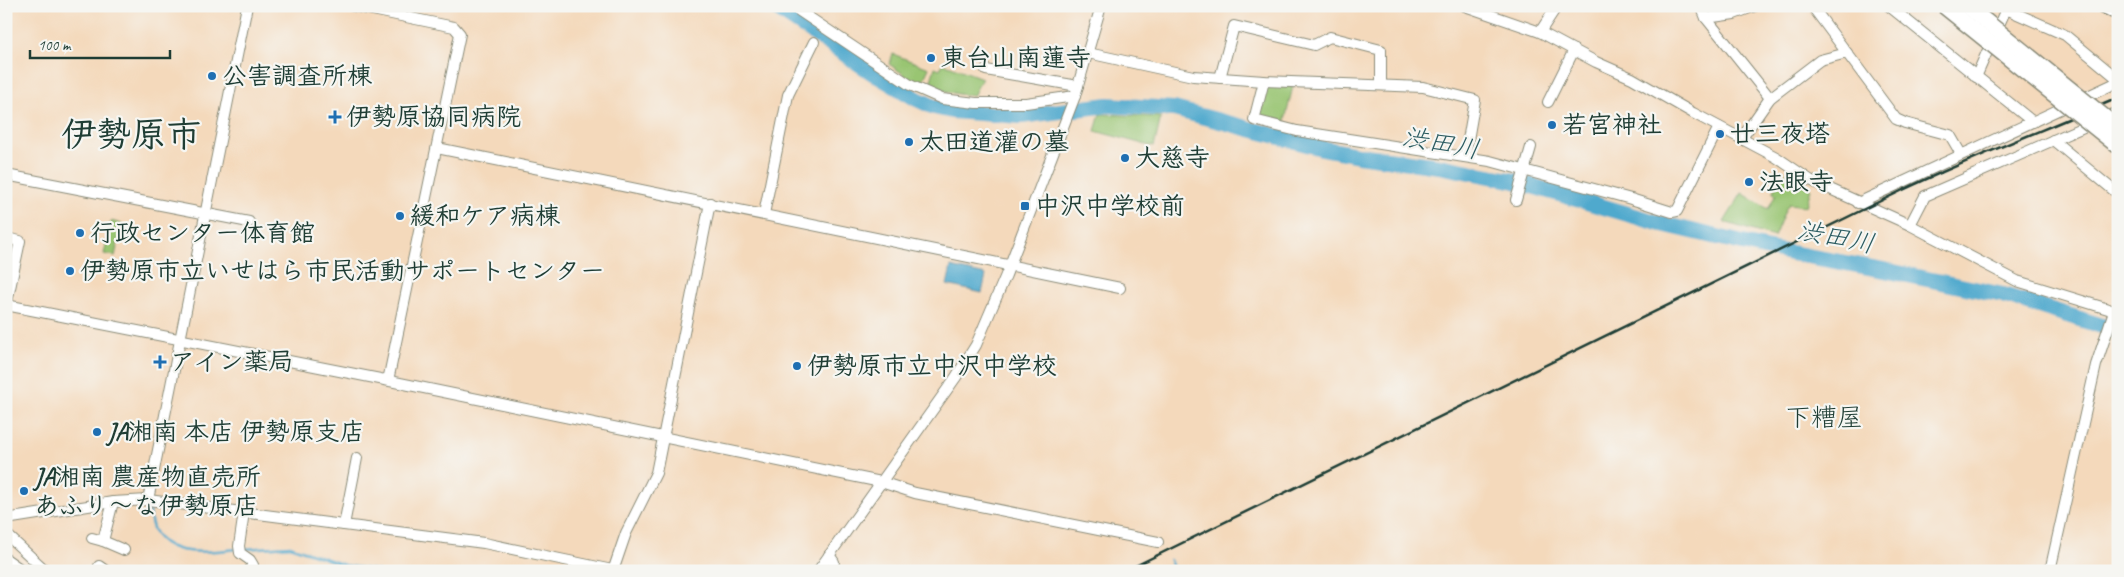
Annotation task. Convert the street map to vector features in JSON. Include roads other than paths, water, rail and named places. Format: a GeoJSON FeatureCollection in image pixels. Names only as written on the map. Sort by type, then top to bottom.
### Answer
{"type":"FeatureCollection","features":[{"type":"Feature","properties":{"kind":"highway"},"geometry":{"type":"LineString","coordinates":[[1944,6],[2118,146]]}},
{"type":"Feature","properties":{"kind":"highway"},"geometry":{"type":"LineString","coordinates":[[1967,6],[2118,128]]}},
{"type":"Feature","properties":{"kind":"main road"},"geometry":{"type":"LineString","coordinates":[[2102,6],[2118,14]]}},
{"type":"Feature","properties":{"kind":"street"},"geometry":{"type":"LineString","coordinates":[[148,500],[178,340],[247,6]]}},
{"type":"Feature","properties":{"kind":"street"},"geometry":{"type":"LineString","coordinates":[[353,6],[454,27],[460,31],[389,376],[385,380]]}},
{"type":"Feature","properties":{"kind":"street"},"geometry":{"type":"LineString","coordinates":[[792,6],[822,28],[910,85],[942,99],[976,103],[1026,103],[1074,98]]}},
{"type":"Feature","properties":{"kind":"street"},"geometry":{"type":"LineString","coordinates":[[818,571],[956,377],[976,345],[1010,264],[1074,98],[1100,6]]}},
{"type":"Feature","properties":{"kind":"street"},"geometry":{"type":"LineString","coordinates":[[1465,6],[1540,32],[1632,78],[1742,138],[1810,180],[1910,226],[2017,281],[2115,314],[2102,344],[2096,365],[2050,571]]}},
{"type":"Feature","properties":{"kind":"street"},"geometry":{"type":"LineString","coordinates":[[1540,32],[1557,6]]}},
{"type":"Feature","properties":{"kind":"street"},"geometry":{"type":"LineString","coordinates":[[1701,6],[1706,18],[1770,98]]}},
{"type":"Feature","properties":{"kind":"street"},"geometry":{"type":"LineString","coordinates":[[1706,18],[1734,14],[1755,6]]}},
{"type":"Feature","properties":{"kind":"street"},"geometry":{"type":"LineString","coordinates":[[1812,6],[1896,119],[1950,135],[1962,154]]}},
{"type":"Feature","properties":{"kind":"street"},"geometry":{"type":"LineString","coordinates":[[1889,6],[2033,122]]}},
{"type":"Feature","properties":{"kind":"street"},"geometry":{"type":"LineString","coordinates":[[1858,203],[2033,122],[2118,80],[2065,35],[2006,9],[1976,77]]}},
{"type":"Feature","properties":{"kind":"street"},"geometry":{"type":"LineString","coordinates":[[1220,78],[1234,26],[1314,45],[1330,37],[1381,50],[1381,85]]}},
{"type":"Feature","properties":{"kind":"street"},"geometry":{"type":"LineString","coordinates":[[764,214],[788,95],[814,42]]}},
{"type":"Feature","properties":{"kind":"street"},"geometry":{"type":"LineString","coordinates":[[1548,102],[1574,50]]}},
{"type":"Feature","properties":{"kind":"street"},"geometry":{"type":"LineString","coordinates":[[1088,53],[1193,76],[1264,81],[1423,86],[1475,100],[1466,157]]}},
{"type":"Feature","properties":{"kind":"street"},"geometry":{"type":"LineString","coordinates":[[1742,138],[1770,98],[1820,60],[1847,53]]}},
{"type":"Feature","properties":{"kind":"street"},"geometry":{"type":"LineString","coordinates":[[986,70],[1078,86]]}},
{"type":"Feature","properties":{"kind":"street"},"geometry":{"type":"LineString","coordinates":[[1264,81],[1254,120],[1298,131],[1360,142],[1466,157],[1630,199],[1672,212],[1677,211],[1719,127]]}},
{"type":"Feature","properties":{"kind":"street"},"geometry":{"type":"LineString","coordinates":[[1910,226],[1925,196],[2118,112]]}},
{"type":"Feature","properties":{"kind":"street"},"geometry":{"type":"LineString","coordinates":[[2053,140],[2118,194]]}},
{"type":"Feature","properties":{"kind":"street"},"geometry":{"type":"LineString","coordinates":[[1516,200],[1531,147]]}},
{"type":"Feature","properties":{"kind":"street"},"geometry":{"type":"LineString","coordinates":[[437,148],[1120,288]]}},
{"type":"Feature","properties":{"kind":"street"},"geometry":{"type":"LineString","coordinates":[[6,175],[249,222]]}},
{"type":"Feature","properties":{"kind":"street"},"geometry":{"type":"LineString","coordinates":[[6,519],[113,502],[148,500],[484,543],[614,570],[626,533],[656,473],[710,203]]}},
{"type":"Feature","properties":{"kind":"street"},"geometry":{"type":"LineString","coordinates":[[6,238],[20,241],[6,306],[385,380],[881,482],[915,492],[1158,542]]}},
{"type":"Feature","properties":{"kind":"street"},"geometry":{"type":"LineString","coordinates":[[344,525],[357,458]]}},
{"type":"Feature","properties":{"kind":"street"},"geometry":{"type":"LineString","coordinates":[[103,542],[113,502]]}},
{"type":"Feature","properties":{"kind":"street"},"geometry":{"type":"LineString","coordinates":[[244,512],[240,550],[253,565],[248,571]]}},
{"type":"Feature","properties":{"kind":"street"},"geometry":{"type":"LineString","coordinates":[[6,534],[46,571]]}},
{"type":"Feature","properties":{"kind":"street"},"geometry":{"type":"LineString","coordinates":[[92,538],[124,550]]}},
{"type":"Feature","properties":{"kind":"street"},"geometry":{"type":"LineString","coordinates":[[829,555],[834,562],[832,571]]}},
{"type":"Feature","properties":{"kind":"street"},"geometry":{"type":"LineString","coordinates":[[6,559],[23,571]]}},
{"type":"Feature","properties":{"kind":"water"},"geometry":{"type":"Polygon","coordinates":[[[951,267],[986,275],[982,293],[947,285],[951,267]]]}},
{"type":"Feature","properties":{"kind":"waterway","name":"渋田川"},"geometry":{"type":"LineString","coordinates":[[773,6],[873,73],[934,107],[952,111],[1021,116],[1108,105],[1174,109],[1322,148],[1439,166],[1515,181],[1662,224],[1764,248],[1884,270],[2003,295],[2118,331]]}},
{"type":"Feature","properties":{"kind":"waterway"},"geometry":{"type":"LineString","coordinates":[[150,507],[152,524],[158,536],[167,545],[179,549],[208,552],[237,549]]}},
{"type":"Feature","properties":{"kind":"waterway"},"geometry":{"type":"LineString","coordinates":[[243,549],[290,546],[344,565],[378,571]]}},
{"type":"Feature","properties":{"kind":"waterway"},"geometry":{"type":"LineString","coordinates":[[1170,560],[1174,571]]}},
{"type":"Feature","properties":{"kind":"railway"},"geometry":{"type":"LineString","coordinates":[[1125,571],[1903,190],[2118,98]]}},
{"type":"Feature","properties":{"kind":"place","name":"東台山南蓮寺"},"geometry":{"type":"Point","coordinates":[931,58]}},
{"type":"Feature","properties":{"kind":"place","name":"公害調査所棟"},"geometry":{"type":"Point","coordinates":[212,76]}},
{"type":"Feature","properties":{"kind":"place","name":"伊勢原協同病院"},"geometry":{"type":"Point","coordinates":[335,117]}},
{"type":"Feature","properties":{"kind":"place","name":"若宮神社"},"geometry":{"type":"Point","coordinates":[1552,125]}},
{"type":"Feature","properties":{"kind":"place","name":"廿三夜塔"},"geometry":{"type":"Point","coordinates":[1720,134]}},
{"type":"Feature","properties":{"kind":"place","name":"太田道灌の墓"},"geometry":{"type":"Point","coordinates":[909,142]}},
{"type":"Feature","properties":{"kind":"place","name":"大慈寺"},"geometry":{"type":"Point","coordinates":[1125,158]}},
{"type":"Feature","properties":{"kind":"place","name":"法眼寺"},"geometry":{"type":"Point","coordinates":[1749,182]}},
{"type":"Feature","properties":{"kind":"place","name":"中沢中学校前"},"geometry":{"type":"Point","coordinates":[1025,206]}},
{"type":"Feature","properties":{"kind":"place","name":"緩和ケア病棟"},"geometry":{"type":"Point","coordinates":[400,216]}},
{"type":"Feature","properties":{"kind":"place","name":"行政センター体育館"},"geometry":{"type":"Point","coordinates":[80,233]}},
{"type":"Feature","properties":{"kind":"place","name":"伊勢原市立いせはら市民活動サポートセンター"},"geometry":{"type":"Point","coordinates":[70,271]}},
{"type":"Feature","properties":{"kind":"place","name":"アイン薬局"},"geometry":{"type":"Point","coordinates":[160,362]}},
{"type":"Feature","properties":{"kind":"place","name":"伊勢原市立中沢中学校"},"geometry":{"type":"Point","coordinates":[797,366]}},
{"type":"Feature","properties":{"kind":"place","name":"JA湘南 本店 伊勢原支店"},"geometry":{"type":"Point","coordinates":[97,432]}},
{"type":"Feature","properties":{"kind":"place","name":"JA湘南 農産物直売所 あふり～な伊勢原店"},"geometry":{"type":"Point","coordinates":[24,491]}},
{"type":"Feature","properties":{"kind":"district","name":"伊勢原市"},"geometry":{"type":"Point","coordinates":[131,134]}},
{"type":"Feature","properties":{"kind":"district","name":"下糟屋"},"geometry":{"type":"Point","coordinates":[1824,417]}}]}
